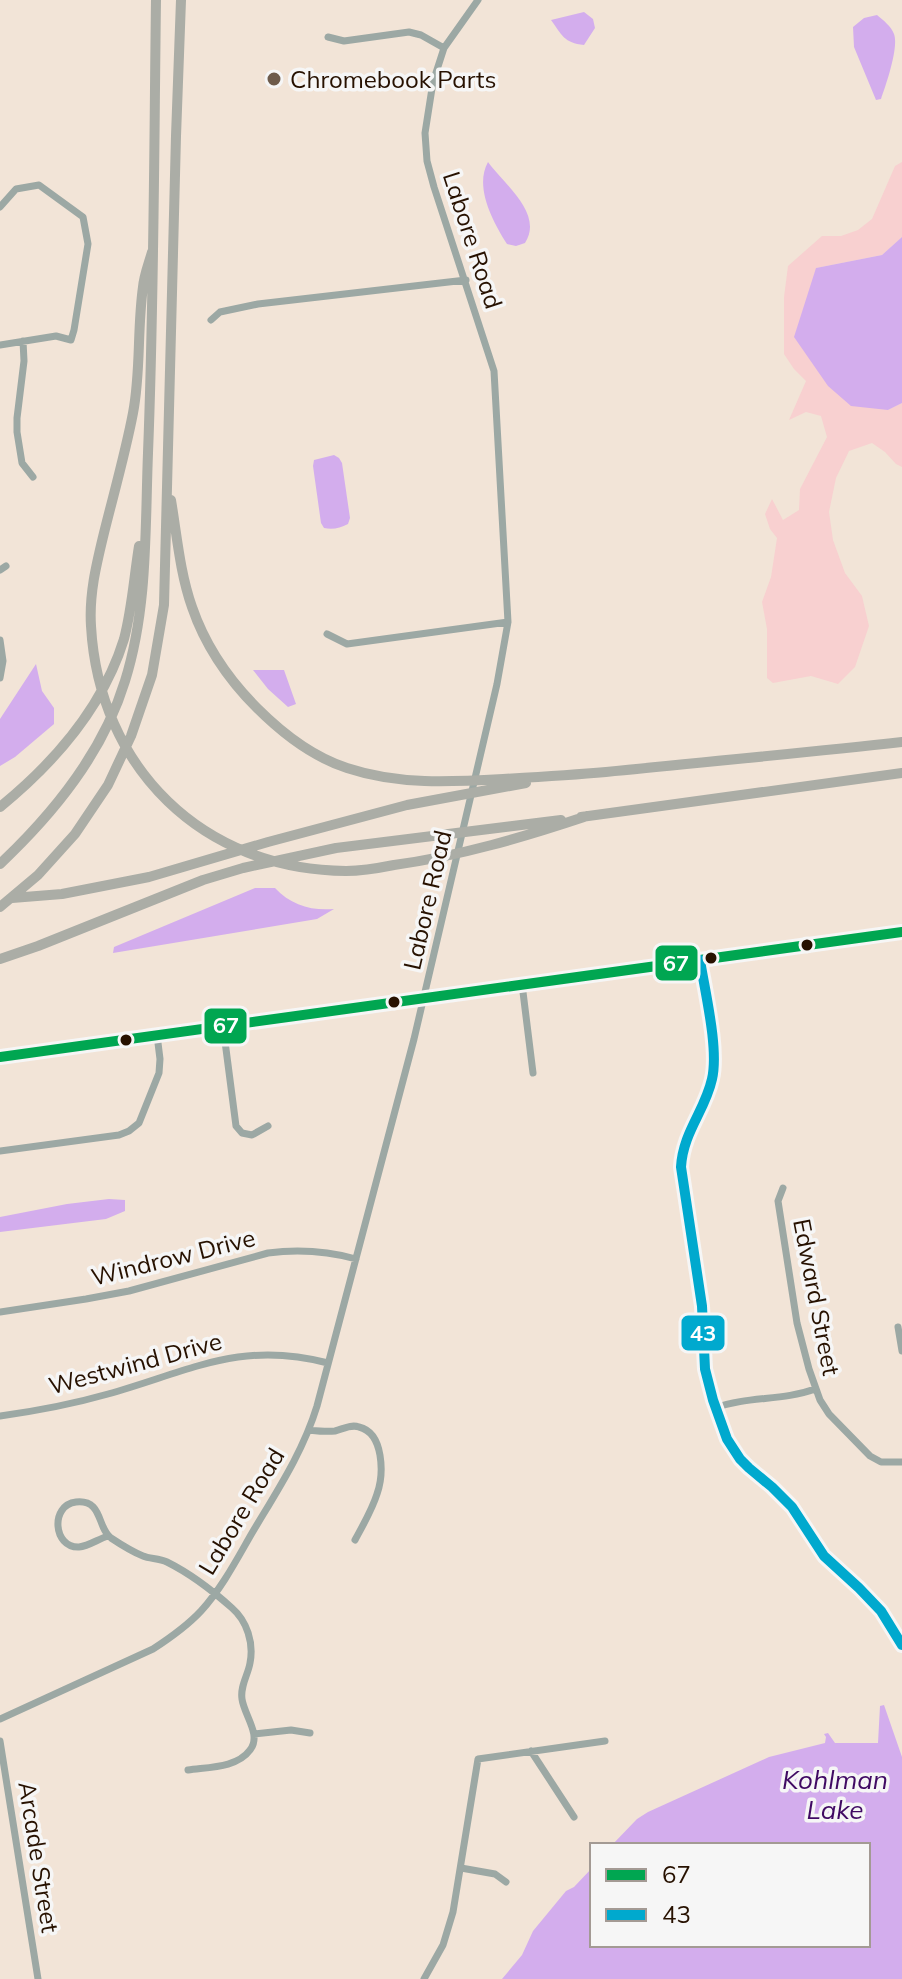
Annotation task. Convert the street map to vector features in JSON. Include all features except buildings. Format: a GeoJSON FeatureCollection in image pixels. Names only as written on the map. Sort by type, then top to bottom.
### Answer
{"type":"FeatureCollection","features":[{"type":"Feature","properties":{"kind":"highway"},"geometry":{"type":"LineString","coordinates":[[0,864],[26,840],[67,792],[102,737],[125,683],[138,628],[150,403],[158,0]]}},
{"type":"Feature","properties":{"kind":"highway"},"geometry":{"type":"LineString","coordinates":[[0,907],[38,875],[75,834],[108,785],[131,736],[152,675],[164,605],[183,0]]}},
{"type":"Feature","properties":{"kind":"highway"},"geometry":{"type":"LineString","coordinates":[[152,252],[143,284],[134,410],[91,593],[91,625],[98,677],[106,706],[117,734],[142,773],[177,811],[209,833],[260,856],[296,866],[328,870],[350,871],[424,861],[524,837],[587,816]]}},
{"type":"Feature","properties":{"kind":"highway"},"geometry":{"type":"LineString","coordinates":[[167,475],[184,580],[193,611],[212,650],[238,689],[270,721],[303,747],[346,768],[422,782],[572,775],[902,742]]}},
{"type":"Feature","properties":{"kind":"highway"},"geometry":{"type":"LineString","coordinates":[[0,807],[27,785],[68,740],[92,708],[109,676],[124,638],[145,525]]}},
{"type":"Feature","properties":{"kind":"highway"},"geometry":{"type":"LineString","coordinates":[[0,959],[190,885],[243,868],[336,848],[902,773]]}},
{"type":"Feature","properties":{"kind":"highway"},"geometry":{"type":"LineString","coordinates":[[0,899],[62,894],[149,877],[258,844],[407,805],[572,775]]}},
{"type":"Feature","properties":{"kind":"street","name":"Labore Road"},"geometry":{"type":"LineString","coordinates":[[0,1719],[153,1649],[192,1620],[214,1594],[295,1461],[309,1430],[328,1363],[424,998],[497,684],[508,622],[494,371],[427,161],[425,133],[428,103],[444,48],[478,0]]}},
{"type":"Feature","properties":{"kind":"street"},"geometry":{"type":"LineString","coordinates":[[328,37],[344,41],[409,32],[444,48]]}},
{"type":"Feature","properties":{"kind":"street"},"geometry":{"type":"LineString","coordinates":[[0,207],[16,189],[39,185],[83,217],[88,244],[71,340],[56,336],[0,345]]}},
{"type":"Feature","properties":{"kind":"street"},"geometry":{"type":"LineString","coordinates":[[211,320],[220,312],[258,304],[466,280]]}},
{"type":"Feature","properties":{"kind":"street"},"geometry":{"type":"LineString","coordinates":[[23,341],[17,427],[22,463],[33,477]]}},
{"type":"Feature","properties":{"kind":"street"},"geometry":{"type":"LineString","coordinates":[[327,634],[347,644],[508,622]]}},
{"type":"Feature","properties":{"kind":"street"},"geometry":{"type":"LineString","coordinates":[[0,640],[3,661],[0,678]]}},
{"type":"Feature","properties":{"kind":"street"},"geometry":{"type":"LineString","coordinates":[[0,1057],[902,932]]}},
{"type":"Feature","properties":{"kind":"street"},"geometry":{"type":"LineString","coordinates":[[700,960],[714,1065],[710,1087],[684,1143],[681,1167],[702,1306],[705,1369],[715,1408],[727,1439],[740,1459],[792,1507],[824,1556],[870,1598],[902,1645]]}},
{"type":"Feature","properties":{"kind":"street"},"geometry":{"type":"LineString","coordinates":[[522,984],[533,1073]]}},
{"type":"Feature","properties":{"kind":"street"},"geometry":{"type":"LineString","coordinates":[[223,1026],[236,1126],[242,1133],[252,1135],[268,1126]]}},
{"type":"Feature","properties":{"kind":"street"},"geometry":{"type":"LineString","coordinates":[[0,1151],[119,1135],[134,1127],[142,1117],[159,1073],[157,1035]]}},
{"type":"Feature","properties":{"kind":"street","name":"Edward Street"},"geometry":{"type":"LineString","coordinates":[[783,1188],[778,1201],[797,1323],[815,1389],[824,1408],[870,1456],[888,1464],[902,1462]]}},
{"type":"Feature","properties":{"kind":"street","name":"Windrow Drive"},"geometry":{"type":"LineString","coordinates":[[0,1312],[129,1291],[276,1252],[316,1251],[356,1259]]}},
{"type":"Feature","properties":{"kind":"street"},"geometry":{"type":"LineString","coordinates":[[898,1327],[902,1351]]}},
{"type":"Feature","properties":{"kind":"street","name":"Westwind Drive"},"geometry":{"type":"LineString","coordinates":[[0,1416],[83,1401],[201,1364],[251,1354],[284,1355],[328,1363]]}},
{"type":"Feature","properties":{"kind":"street"},"geometry":{"type":"LineString","coordinates":[[715,1408],[752,1399],[788,1397],[815,1389]]}},
{"type":"Feature","properties":{"kind":"street"},"geometry":{"type":"LineString","coordinates":[[309,1430],[324,1432],[359,1426],[375,1438],[380,1458],[380,1483],[355,1540]]}},
{"type":"Feature","properties":{"kind":"street"},"geometry":{"type":"LineString","coordinates":[[108,1536],[77,1547],[65,1543],[58,1534],[57,1520],[62,1509],[74,1502],[88,1504],[98,1512],[108,1536],[143,1556],[165,1561],[235,1610],[246,1626],[251,1663],[241,1695],[244,1713],[254,1734],[254,1744],[240,1760],[188,1770]]}},
{"type":"Feature","properties":{"kind":"street"},"geometry":{"type":"LineString","coordinates":[[254,1734],[291,1730],[310,1733]]}},
{"type":"Feature","properties":{"kind":"street","name":"Arcade Street"},"geometry":{"type":"LineString","coordinates":[[0,1741],[38,1979]]}},
{"type":"Feature","properties":{"kind":"street"},"geometry":{"type":"LineString","coordinates":[[424,1979],[449,1928],[478,1759],[605,1741]]}},
{"type":"Feature","properties":{"kind":"street"},"geometry":{"type":"LineString","coordinates":[[531,1751],[574,1817]]}},
{"type":"Feature","properties":{"kind":"street"},"geometry":{"type":"LineString","coordinates":[[461,1868],[495,1874],[506,1882]]}},
{"type":"Feature","properties":{"kind":"shaded area"},"geometry":{"type":"Polygon","coordinates":[[[902,162],[902,237],[882,255],[816,268],[888,410],[902,403],[902,467],[872,443],[849,451],[836,478],[829,512],[833,540],[845,573],[862,596],[869,626],[855,667],[838,684],[811,676],[773,683],[767,678],[767,629],[762,602],[771,577],[777,538],[765,514],[772,499],[783,520],[799,510],[800,489],[827,437],[821,416],[806,412],[789,420],[806,381],[784,354],[784,297],[788,266],[822,236],[841,236],[858,230],[872,219],[895,166],[902,162]]]}},
{"type":"Feature","properties":{"kind":"water"},"geometry":{"type":"Polygon","coordinates":[[[584,12],[593,19],[595,28],[584,45],[568,40],[551,20],[584,12]]]}},
{"type":"Feature","properties":{"kind":"water"},"geometry":{"type":"Polygon","coordinates":[[[877,15],[891,28],[895,40],[886,85],[881,99],[876,100],[854,47],[853,27],[864,18],[877,15]]]}},
{"type":"Feature","properties":{"kind":"water"},"geometry":{"type":"Polygon","coordinates":[[[488,162],[526,210],[530,232],[525,243],[516,246],[507,244],[491,215],[483,182],[488,162]]]}},
{"type":"Feature","properties":{"kind":"water"},"geometry":{"type":"Polygon","coordinates":[[[902,237],[902,403],[888,410],[851,406],[828,386],[794,337],[816,268],[882,255],[902,237]]]}},
{"type":"Feature","properties":{"kind":"water"},"geometry":{"type":"Polygon","coordinates":[[[334,455],[342,463],[350,518],[348,524],[327,529],[321,523],[313,466],[314,460],[334,455]]]}},
{"type":"Feature","properties":{"kind":"water"},"geometry":{"type":"Polygon","coordinates":[[[36,664],[42,691],[54,708],[54,724],[0,766],[0,719],[36,664]]]}},
{"type":"Feature","properties":{"kind":"water"},"geometry":{"type":"Polygon","coordinates":[[[253,670],[284,670],[296,704],[288,707],[253,670]]]}},
{"type":"Feature","properties":{"kind":"water"},"geometry":{"type":"Polygon","coordinates":[[[255,888],[275,888],[302,906],[334,909],[317,919],[113,953],[114,947],[255,888]]]}},
{"type":"Feature","properties":{"kind":"water"},"geometry":{"type":"Polygon","coordinates":[[[109,1199],[125,1200],[125,1211],[106,1219],[0,1232],[0,1217],[109,1199]]]}},
{"type":"Feature","properties":{"kind":"water","name":"Kohlman Lake"},"geometry":{"type":"Polygon","coordinates":[[[884,1705],[902,1757],[902,1979],[502,1979],[522,1955],[533,1931],[566,1891],[590,1870],[590,1947],[870,1947],[870,1843],[614,1843],[648,1812],[769,1757],[825,1743],[824,1734],[828,1733],[835,1743],[878,1743],[880,1706],[884,1705]]]}},
{"type":"Feature","properties":{"kind":"transit line","name":"67"},"geometry":{"type":"LineString","coordinates":[[0,1057],[902,932]]}},
{"type":"Feature","properties":{"kind":"transit line","name":"43"},"geometry":{"type":"LineString","coordinates":[[700,960],[714,1067],[709,1091],[686,1143],[681,1167],[702,1306],[705,1369],[713,1400],[727,1439],[740,1459],[792,1507],[824,1556],[881,1611],[902,1645]]}},
{"type":"Feature","properties":{"kind":"place","name":"Chromebook Parts"},"geometry":{"type":"Point","coordinates":[274,79]}}]}
